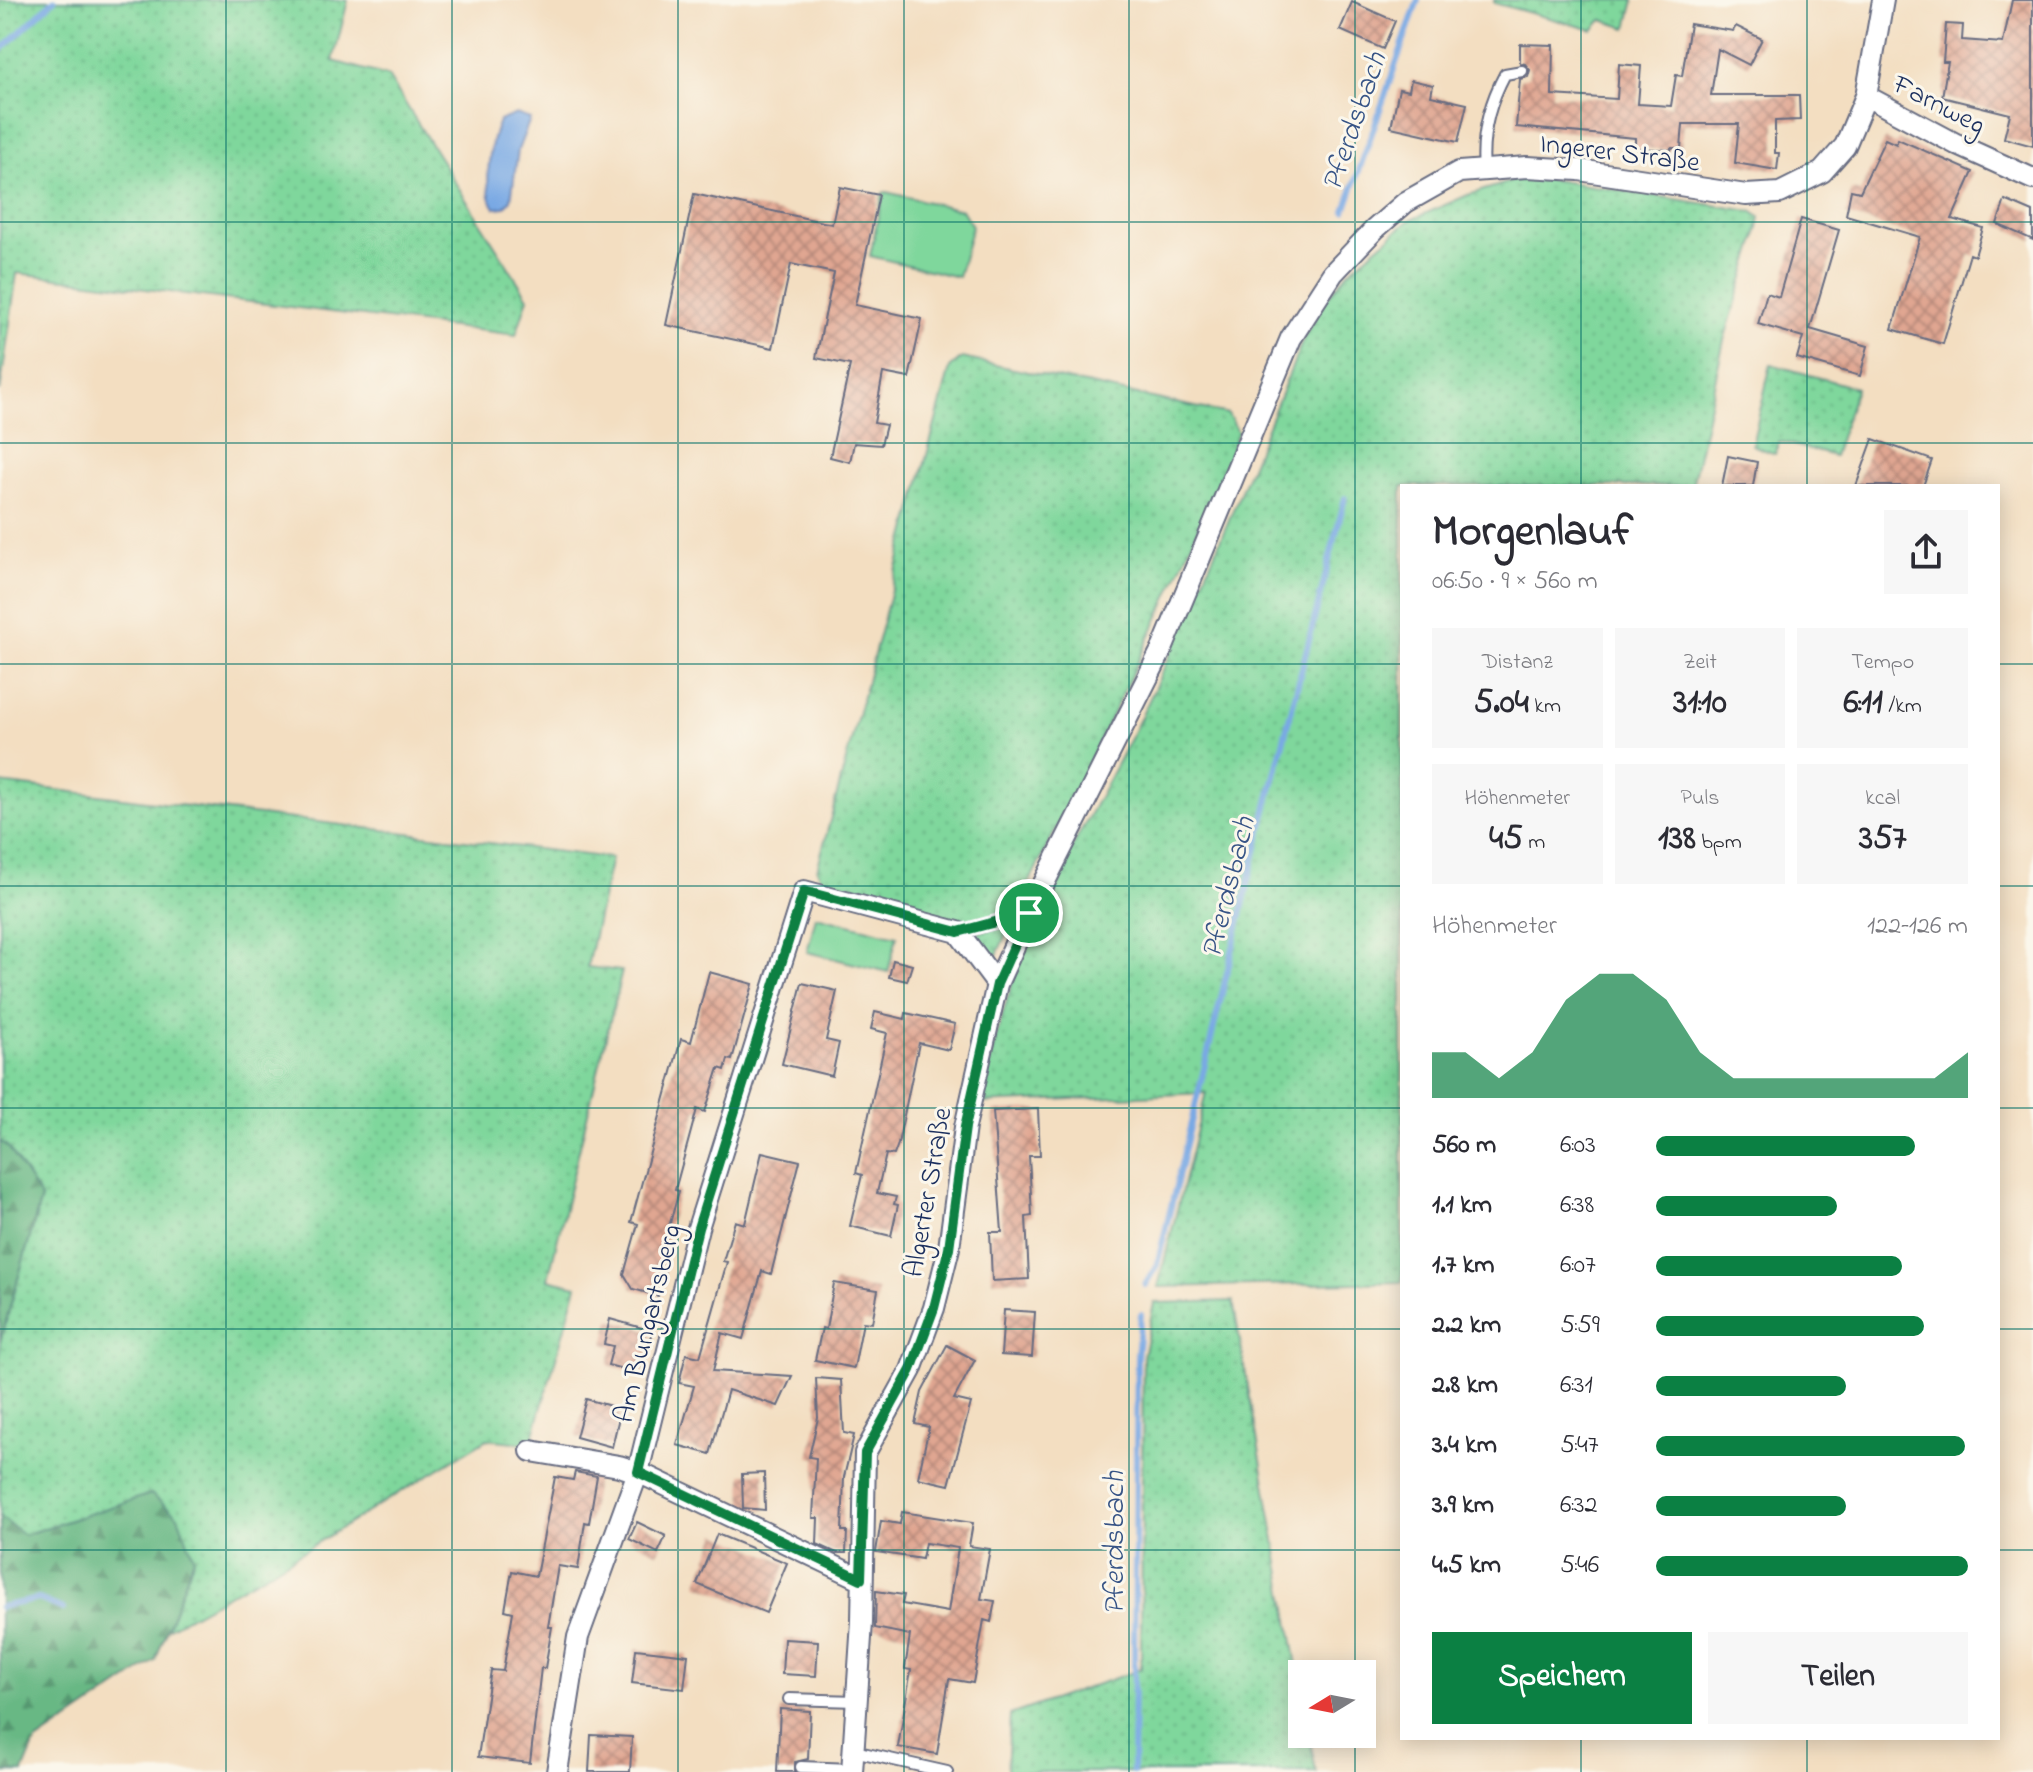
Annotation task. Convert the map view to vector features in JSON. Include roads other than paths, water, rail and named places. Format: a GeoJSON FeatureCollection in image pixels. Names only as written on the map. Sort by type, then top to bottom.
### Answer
{"type":"FeatureCollection","features":[{"type":"Feature","properties":{"kind":"street","name":"Ingerer Straße"},"geometry":{"type":"LineString","coordinates":[[1163,647],[1291,338],[1333,273],[1375,229],[1406,202],[1459,172],[1527,167],[1579,170],[1746,195],[1780,193],[1822,172],[1845,146],[1866,96],[1883,0]]}},
{"type":"Feature","properties":{"kind":"street","name":"Farnweg"},"geometry":{"type":"LineString","coordinates":[[1866,96],[1956,144],[2033,179]]}},
{"type":"Feature","properties":{"kind":"street","name":"Algerter Straße"},"geometry":{"type":"LineString","coordinates":[[853,1764],[862,1622],[865,1453],[911,1370],[934,1308],[949,1248],[965,1127],[997,984],[1029,913],[1163,647]]}},
{"type":"Feature","properties":{"kind":"street","name":"Am Bungartsberg"},"geometry":{"type":"LineString","coordinates":[[557,1772],[578,1637],[638,1472],[698,1228],[804,891],[958,932]]}},
{"type":"Feature","properties":{"kind":"street"},"geometry":{"type":"LineString","coordinates":[[958,932],[997,984]]}},
{"type":"Feature","properties":{"kind":"street"},"geometry":{"type":"LineString","coordinates":[[531,1451],[638,1472],[861,1579]]}},
{"type":"Feature","properties":{"kind":"lane"},"geometry":{"type":"LineString","coordinates":[[1484,170],[1484,134],[1500,84],[1505,74],[1522,71]]}},
{"type":"Feature","properties":{"kind":"lane"},"geometry":{"type":"LineString","coordinates":[[958,932],[1029,913]]}},
{"type":"Feature","properties":{"kind":"lane"},"geometry":{"type":"LineString","coordinates":[[789,1699],[857,1701]]}},
{"type":"Feature","properties":{"kind":"lane"},"geometry":{"type":"LineString","coordinates":[[801,1767],[853,1764],[947,1772]]}},
{"type":"Feature","properties":{"kind":"water"},"geometry":{"type":"Polygon","coordinates":[[[516,114],[530,119],[518,150],[511,200],[505,207],[495,208],[488,178],[493,140],[499,121],[516,114]]]}},
{"type":"Feature","properties":{"kind":"waterway"},"geometry":{"type":"LineString","coordinates":[[0,51],[54,0]]}},
{"type":"Feature","properties":{"kind":"waterway","name":"Pferdsbach"},"geometry":{"type":"LineString","coordinates":[[1345,211],[1418,0]]}},
{"type":"Feature","properties":{"kind":"waterway","name":"Pferdsbach"},"geometry":{"type":"LineString","coordinates":[[1145,1285],[1157,1265],[1264,818],[1345,498]]}},
{"type":"Feature","properties":{"kind":"waterway","name":"Pferdsbach"},"geometry":{"type":"LineString","coordinates":[[1133,1772],[1137,1357],[1141,1315]]}},
{"type":"Feature","properties":{"kind":"waterway"},"geometry":{"type":"LineString","coordinates":[[0,1607],[39,1599],[63,1609]]}}]}
